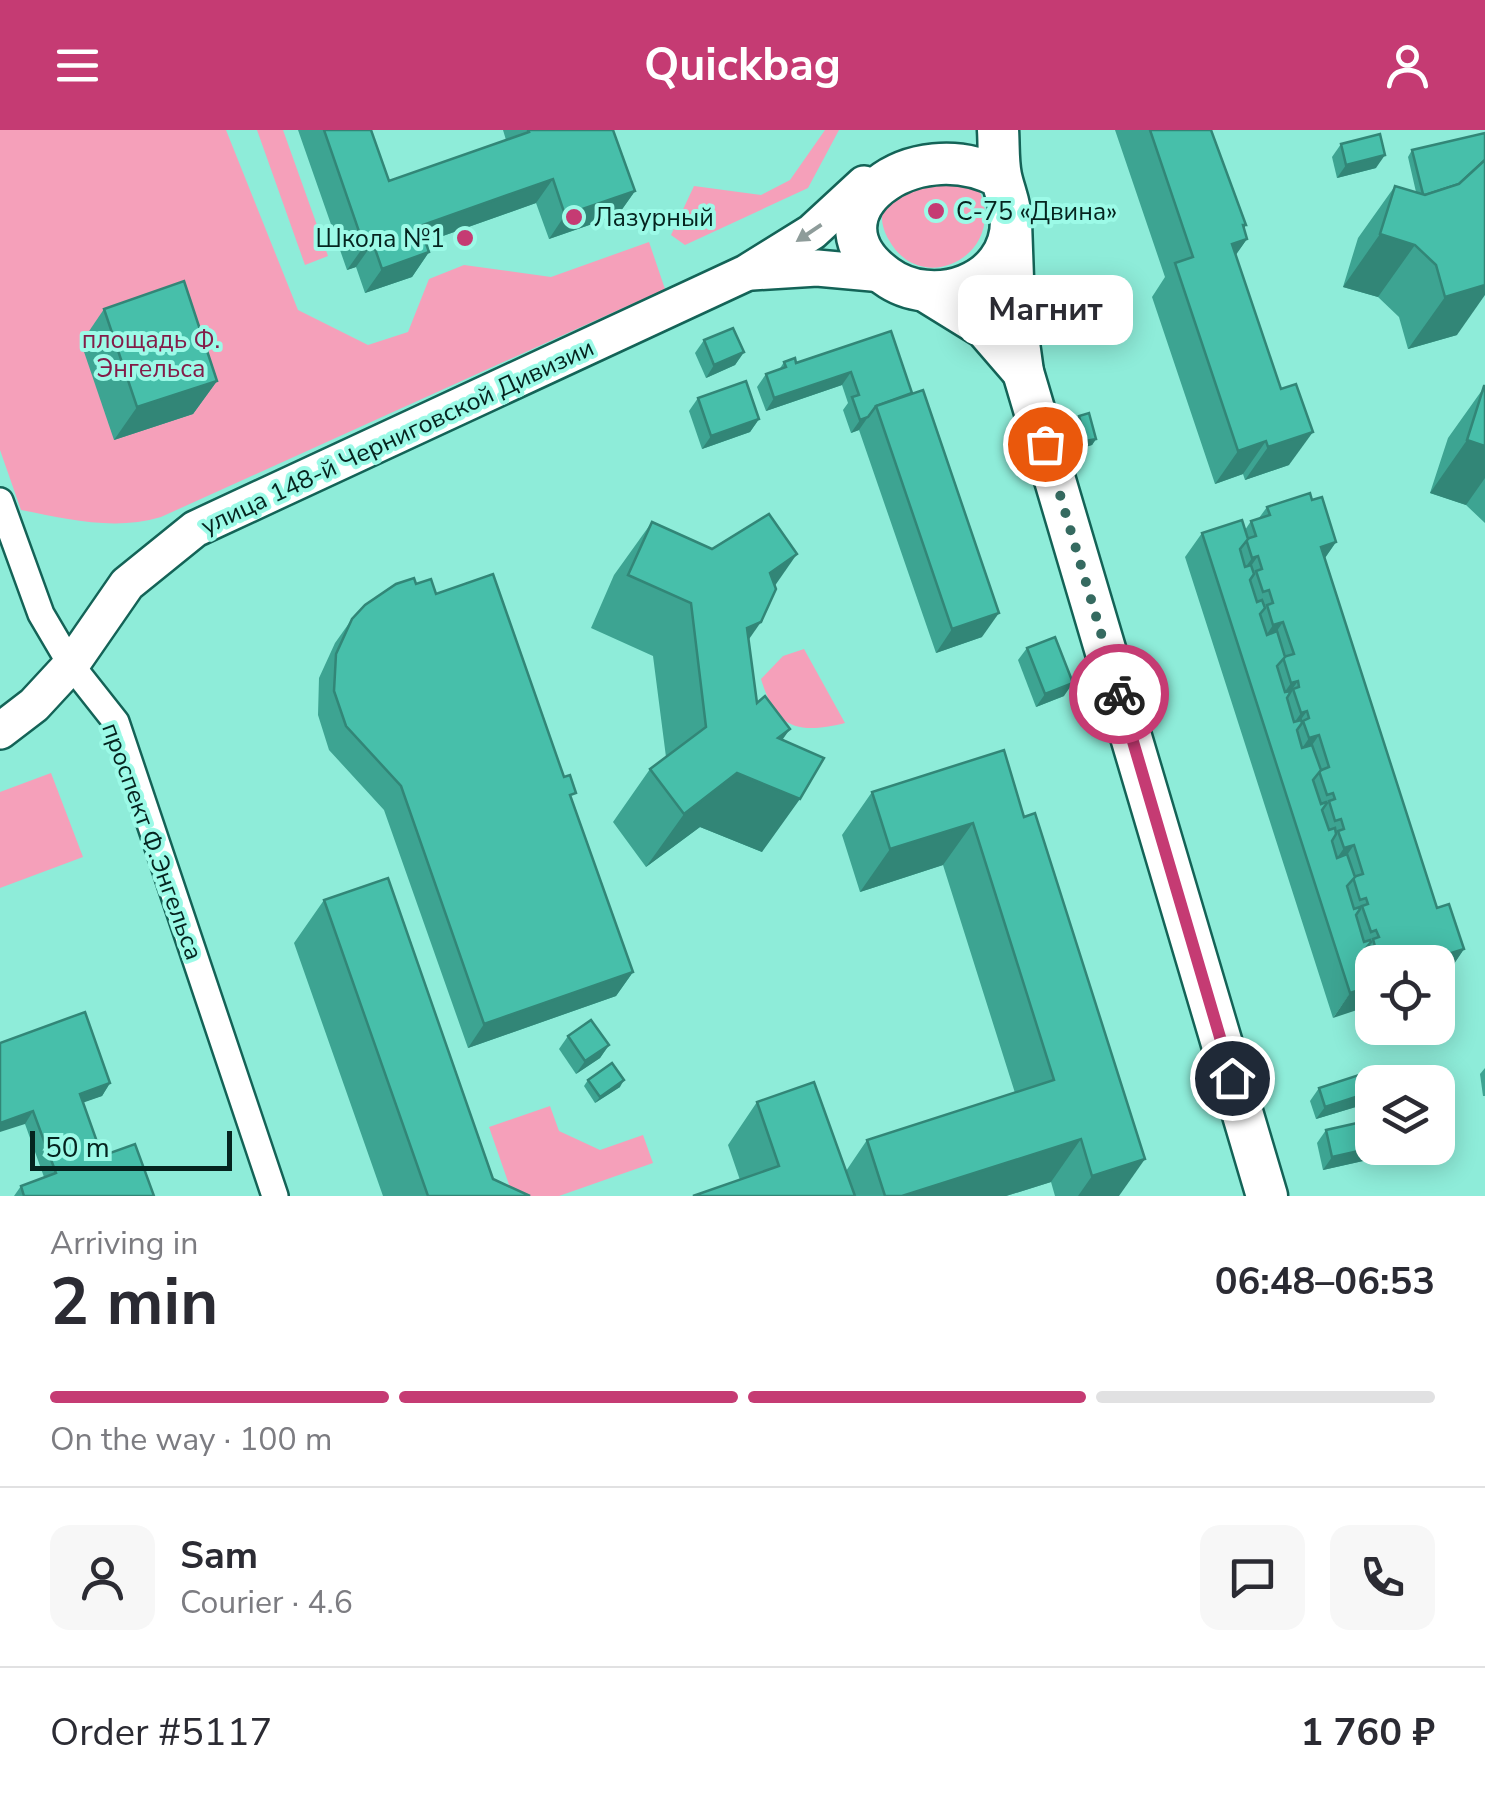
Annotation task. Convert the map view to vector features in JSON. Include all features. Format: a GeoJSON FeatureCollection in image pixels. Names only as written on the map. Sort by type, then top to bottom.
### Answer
{"type":"FeatureCollection","features":[{"type":"Feature","properties":{"kind":"main road"},"geometry":{"type":"LineString","coordinates":[[998,130],[1001,178],[1011,222],[1014,307],[1023,372],[1267,1196]]}},
{"type":"Feature","properties":{"kind":"main road"},"geometry":{"type":"LineString","coordinates":[[1001,178],[984,158],[954,142],[904,140],[876,166],[864,184],[858,210],[860,237],[883,274],[906,288],[930,294],[985,328],[1023,372]]}},
{"type":"Feature","properties":{"kind":"main road","name":"улица 148-й Черниговской Дивизии"},"geometry":{"type":"LineString","coordinates":[[0,731],[34,705],[71,665],[127,584],[195,528],[746,273],[812,232],[864,184]]}},
{"type":"Feature","properties":{"kind":"main road"},"geometry":{"type":"LineString","coordinates":[[930,294],[957,290],[978,280],[997,261],[1011,222]]}},
{"type":"Feature","properties":{"kind":"main road","name":"улица 148-й Черниговской Дивизии"},"geometry":{"type":"LineString","coordinates":[[746,273],[816,268],[883,274]]}},
{"type":"Feature","properties":{"kind":"street","name":"проспект Ф.Энгельса"},"geometry":{"type":"LineString","coordinates":[[0,501],[41,614],[71,665],[116,722],[275,1196]]}},
{"type":"Feature","properties":{"kind":"green space","name":"площадь Ф. Энгельса"},"geometry":{"type":"Polygon","coordinates":[[[0,130],[226,130],[298,310],[368,345],[408,332],[429,279],[464,265],[551,277],[649,242],[665,289],[161,517],[108,523],[21,510],[0,450],[0,130]]]}},
{"type":"Feature","properties":{"kind":"green space"},"geometry":{"type":"Polygon","coordinates":[[[257,130],[283,130],[328,256],[305,265],[257,130]]]}},
{"type":"Feature","properties":{"kind":"green space"},"geometry":{"type":"Polygon","coordinates":[[[825,130],[839,130],[808,188],[685,245],[671,235],[694,186],[761,195],[790,180],[825,130]]]}},
{"type":"Feature","properties":{"kind":"green space"},"geometry":{"type":"Polygon","coordinates":[[[902,175],[978,188],[985,211],[982,232],[973,249],[958,261],[940,267],[921,266],[904,258],[889,240],[882,214],[902,175]]]}},
{"type":"Feature","properties":{"kind":"green space"},"geometry":{"type":"Polygon","coordinates":[[[804,649],[845,723],[801,727],[782,718],[774,708],[761,679],[783,656],[804,649]]]}},
{"type":"Feature","properties":{"kind":"green space"},"geometry":{"type":"Polygon","coordinates":[[[51,773],[83,857],[0,888],[0,792],[51,773]]]}},
{"type":"Feature","properties":{"kind":"green space"},"geometry":{"type":"Polygon","coordinates":[[[550,1106],[559,1131],[600,1150],[643,1135],[653,1163],[559,1196],[513,1196],[489,1127],[550,1106]]]}},
{"type":"Feature","properties":{"kind":"building"},"geometry":{"type":"Polygon","coordinates":[[[324,130],[371,130],[389,181],[528,130],[613,130],[635,191],[565,215],[553,179],[420,226],[429,252],[382,269],[373,243],[364,246],[324,130]]]}},
{"type":"Feature","properties":{"kind":"building"},"geometry":{"type":"Polygon","coordinates":[[[1150,130],[1211,130],[1246,225],[1247,239],[1232,244],[1281,389],[1296,384],[1313,432],[1268,447],[1266,441],[1238,451],[1175,263],[1193,257],[1150,130]]]}},
{"type":"Feature","properties":{"kind":"building"},"geometry":{"type":"Polygon","coordinates":[[[1485,133],[1485,160],[1459,184],[1423,194],[1412,150],[1485,133]]]}},
{"type":"Feature","properties":{"kind":"building"},"geometry":{"type":"Polygon","coordinates":[[[1380,134],[1385,155],[1346,165],[1341,144],[1380,134]]]}},
{"type":"Feature","properties":{"kind":"building"},"geometry":{"type":"Polygon","coordinates":[[[1485,160],[1485,285],[1445,297],[1436,265],[1415,245],[1380,234],[1395,186],[1425,195],[1459,184],[1485,160]]]}},
{"type":"Feature","properties":{"kind":"building"},"geometry":{"type":"Polygon","coordinates":[[[184,281],[217,381],[137,407],[104,309],[184,281]]]}},
{"type":"Feature","properties":{"kind":"building"},"geometry":{"type":"Polygon","coordinates":[[[733,328],[744,352],[714,365],[704,340],[733,328]]]}},
{"type":"Feature","properties":{"kind":"building"},"geometry":{"type":"Polygon","coordinates":[[[891,331],[912,393],[876,406],[868,417],[860,420],[852,397],[859,395],[851,372],[774,398],[766,374],[786,367],[784,362],[795,358],[796,363],[891,331]]]}},
{"type":"Feature","properties":{"kind":"building"},"geometry":{"type":"Polygon","coordinates":[[[746,381],[759,419],[711,436],[698,398],[746,381]]]}},
{"type":"Feature","properties":{"kind":"building"},"geometry":{"type":"Polygon","coordinates":[[[1485,386],[1485,446],[1467,440],[1485,386]]]}},
{"type":"Feature","properties":{"kind":"building"},"geometry":{"type":"Polygon","coordinates":[[[923,390],[999,613],[952,629],[876,406],[923,390]]]}},
{"type":"Feature","properties":{"kind":"building"},"geometry":{"type":"Polygon","coordinates":[[[1089,413],[1096,439],[1086,441],[1079,416],[1089,413]]]}},
{"type":"Feature","properties":{"kind":"building"},"geometry":{"type":"Polygon","coordinates":[[[1310,493],[1312,500],[1322,497],[1336,542],[1321,547],[1437,908],[1449,904],[1464,949],[1455,952],[1455,945],[1375,945],[1373,939],[1379,937],[1376,930],[1371,932],[1362,906],[1368,904],[1366,898],[1360,900],[1353,877],[1363,874],[1354,845],[1344,848],[1338,831],[1344,829],[1341,819],[1335,821],[1329,801],[1335,799],[1333,793],[1327,795],[1319,771],[1329,767],[1319,735],[1309,738],[1303,721],[1309,718],[1307,711],[1301,713],[1293,689],[1299,687],[1298,681],[1291,683],[1283,657],[1294,654],[1283,622],[1273,625],[1267,605],[1273,603],[1269,590],[1263,592],[1256,571],[1262,569],[1258,556],[1252,558],[1246,539],[1256,536],[1251,521],[1270,515],[1267,507],[1310,493]]]}},
{"type":"Feature","properties":{"kind":"building"},"geometry":{"type":"Polygon","coordinates":[[[769,514],[797,554],[770,573],[776,589],[761,622],[747,628],[757,703],[765,696],[790,729],[778,738],[824,758],[800,799],[737,773],[684,814],[650,769],[706,727],[691,603],[628,575],[652,522],[712,549],[769,514]]]}},
{"type":"Feature","properties":{"kind":"building"},"geometry":{"type":"Polygon","coordinates":[[[1242,520],[1248,539],[1240,549],[1245,567],[1251,565],[1254,574],[1250,580],[1257,602],[1262,600],[1265,608],[1260,614],[1267,635],[1277,631],[1285,657],[1277,666],[1285,692],[1291,691],[1287,698],[1294,722],[1302,723],[1297,730],[1302,748],[1312,745],[1321,770],[1313,780],[1321,804],[1327,803],[1322,810],[1329,830],[1335,828],[1332,841],[1337,858],[1347,854],[1355,877],[1347,886],[1354,909],[1360,907],[1356,915],[1364,942],[1371,942],[1355,945],[1355,991],[1350,993],[1202,533],[1242,520]]]}},
{"type":"Feature","properties":{"kind":"building"},"geometry":{"type":"Polygon","coordinates":[[[493,574],[564,777],[570,775],[576,793],[570,795],[633,972],[484,1024],[401,786],[346,726],[334,691],[336,654],[352,619],[365,605],[396,584],[414,578],[416,584],[431,579],[436,594],[493,574]]]}},
{"type":"Feature","properties":{"kind":"building"},"geometry":{"type":"Polygon","coordinates":[[[1055,637],[1073,683],[1045,694],[1027,648],[1055,637]]]}},
{"type":"Feature","properties":{"kind":"building"},"geometry":{"type":"Polygon","coordinates":[[[1004,750],[1024,817],[1035,813],[1145,1159],[1092,1176],[1081,1139],[902,1196],[885,1196],[867,1140],[1054,1080],[973,823],[890,849],[872,792],[1004,750]]]}},
{"type":"Feature","properties":{"kind":"building"},"geometry":{"type":"Polygon","coordinates":[[[388,878],[493,1179],[530,1196],[428,1196],[324,900],[388,878]]]}},
{"type":"Feature","properties":{"kind":"building"},"geometry":{"type":"Polygon","coordinates":[[[85,1012],[110,1083],[80,1094],[102,1156],[135,1144],[154,1196],[24,1196],[21,1186],[56,1173],[33,1111],[0,1123],[0,1043],[85,1012]]]}},
{"type":"Feature","properties":{"kind":"building"},"geometry":{"type":"Polygon","coordinates":[[[591,1020],[609,1045],[585,1061],[568,1036],[591,1020]]]}},
{"type":"Feature","properties":{"kind":"building"},"geometry":{"type":"Polygon","coordinates":[[[612,1063],[624,1080],[600,1097],[588,1080],[612,1063]]]}},
{"type":"Feature","properties":{"kind":"building"},"geometry":{"type":"Polygon","coordinates":[[[1355,1076],[1355,1097],[1325,1107],[1319,1088],[1355,1076]]]}},
{"type":"Feature","properties":{"kind":"building"},"geometry":{"type":"Polygon","coordinates":[[[814,1082],[855,1196],[693,1196],[779,1166],[757,1102],[814,1082]]]}},
{"type":"Feature","properties":{"kind":"building"},"geometry":{"type":"Polygon","coordinates":[[[1355,1123],[1355,1152],[1332,1157],[1326,1130],[1355,1123]]]}},
{"type":"Feature","properties":{"kind":"way so far"},"geometry":{"type":"LineString","coordinates":[[1045,444],[1119,694]]}},
{"type":"Feature","properties":{"kind":"place","name":"С-75 «Двина»"},"geometry":{"type":"Point","coordinates":[936,211]}},
{"type":"Feature","properties":{"kind":"place","name":"Лазурный"},"geometry":{"type":"Point","coordinates":[574,217]}},
{"type":"Feature","properties":{"kind":"place","name":"Школа №1"},"geometry":{"type":"Point","coordinates":[465,238]}},
{"type":"Feature","properties":{"kind":"place","name":"Магнит"},"geometry":{"type":"Point","coordinates":[1045,444]}},
{"type":"Feature","properties":{"kind":"route"},"geometry":{"type":"LineString","coordinates":[[1119,694],[1232,1078]]}}]}
